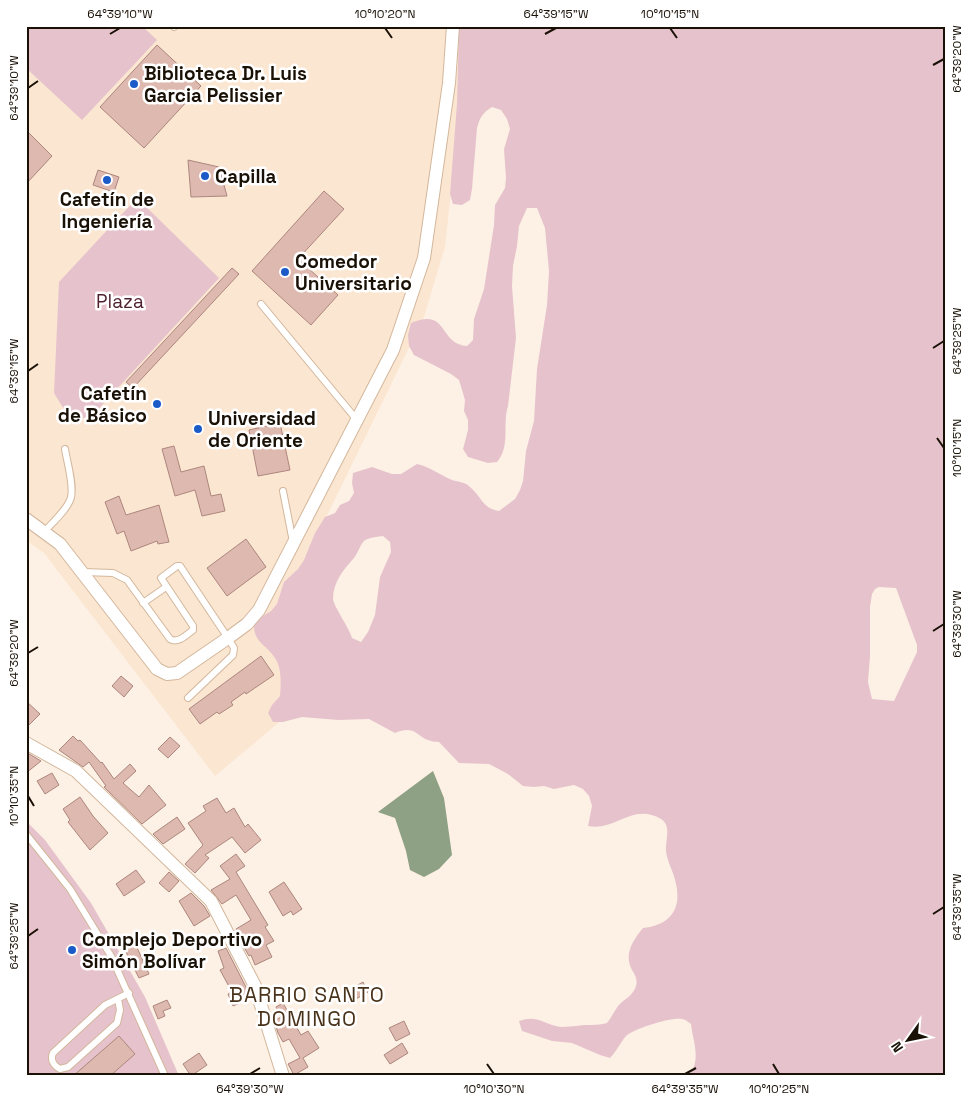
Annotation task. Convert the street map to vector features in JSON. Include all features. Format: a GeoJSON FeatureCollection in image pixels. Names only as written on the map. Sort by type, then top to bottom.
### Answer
{"type":"FeatureCollection","features":[{"type":"Feature","properties":{"kind":"street"},"geometry":{"type":"LineString","coordinates":[[26,519],[60,544],[158,669],[167,674],[177,673],[228,638],[246,624],[259,610],[393,350],[424,258],[449,83],[453,26]]}},
{"type":"Feature","properties":{"kind":"street"},"geometry":{"type":"LineString","coordinates":[[26,743],[76,772],[211,901],[255,986],[283,1076]]}},
{"type":"Feature","properties":{"kind":"lane"},"geometry":{"type":"LineString","coordinates":[[261,304],[357,420]]}},
{"type":"Feature","properties":{"kind":"lane"},"geometry":{"type":"LineString","coordinates":[[44,532],[68,505],[72,497],[65,449]]}},
{"type":"Feature","properties":{"kind":"lane"},"geometry":{"type":"LineString","coordinates":[[283,491],[293,543]]}},
{"type":"Feature","properties":{"kind":"lane"},"geometry":{"type":"LineString","coordinates":[[82,572],[113,573],[127,580],[170,638],[178,641],[192,630],[193,626],[161,580],[162,576],[176,566],[180,566],[234,648],[233,656],[188,698]]}},
{"type":"Feature","properties":{"kind":"lane"},"geometry":{"type":"LineString","coordinates":[[144,603],[166,587]]}},
{"type":"Feature","properties":{"kind":"lane"},"geometry":{"type":"LineString","coordinates":[[26,834],[70,889],[111,956],[165,1076]]}},
{"type":"Feature","properties":{"kind":"lane"},"geometry":{"type":"LineString","coordinates":[[118,999],[120,1010],[117,1024],[68,1067],[60,1069],[56,1067],[52,1060],[53,1053],[105,1006],[128,993]]}},
{"type":"Feature","properties":{"kind":"shaded area","name":"Universidad de Oriente"},"geometry":{"type":"Polygon","coordinates":[[[26,26],[469,26],[445,247],[424,317],[271,630],[313,694],[215,776],[44,553],[26,540],[26,26]]]}},
{"type":"Feature","properties":{"kind":"shaded area"},"geometry":{"type":"Polygon","coordinates":[[[433,771],[444,798],[452,855],[439,869],[424,877],[410,870],[395,818],[378,812],[433,771]]]}},
{"type":"Feature","properties":{"kind":"green space"},"geometry":{"type":"Polygon","coordinates":[[[26,26],[142,26],[157,40],[82,120],[26,68],[26,26]]]}},
{"type":"Feature","properties":{"kind":"green space"},"geometry":{"type":"Polygon","coordinates":[[[459,26],[945,26],[945,1076],[688,1076],[695,1064],[696,1051],[691,1024],[682,1019],[661,1022],[630,1033],[610,1058],[572,1043],[552,1041],[522,1031],[519,1021],[525,1019],[538,1020],[561,1027],[607,1023],[618,1006],[633,992],[636,981],[629,962],[631,946],[643,928],[653,926],[668,919],[676,907],[677,890],[667,855],[667,829],[664,822],[651,815],[641,814],[632,815],[607,825],[598,827],[588,826],[592,806],[589,796],[583,789],[574,785],[554,789],[544,786],[523,786],[508,774],[489,764],[459,763],[439,742],[426,739],[409,730],[395,733],[369,719],[338,720],[302,717],[283,722],[273,722],[268,713],[280,696],[280,672],[275,658],[255,634],[254,622],[271,611],[277,604],[284,582],[298,569],[304,560],[315,533],[325,517],[335,513],[340,505],[349,501],[354,493],[353,473],[372,467],[392,474],[401,474],[417,464],[452,480],[466,484],[486,505],[493,510],[499,511],[515,499],[523,481],[526,451],[534,421],[537,369],[547,305],[549,271],[545,228],[537,208],[527,208],[519,226],[512,286],[516,338],[506,413],[504,449],[497,462],[488,463],[468,457],[463,449],[468,430],[468,420],[464,411],[465,400],[459,380],[414,355],[409,346],[408,335],[411,323],[423,319],[438,323],[451,339],[458,344],[467,346],[473,340],[474,319],[484,289],[494,225],[495,205],[505,188],[504,149],[510,129],[507,119],[501,110],[492,107],[482,116],[477,128],[470,200],[462,205],[453,204],[450,194],[457,104],[459,26]],[[383,536],[364,541],[340,576],[333,593],[334,603],[352,638],[361,642],[368,632],[375,615],[380,577],[391,552],[390,542],[383,536]],[[879,587],[872,594],[870,607],[868,682],[872,699],[894,701],[917,652],[917,645],[896,588],[879,587]]]}},
{"type":"Feature","properties":{"kind":"green space","name":"Plaza"},"geometry":{"type":"Polygon","coordinates":[[[137,198],[219,278],[92,416],[75,420],[65,411],[54,393],[59,282],[137,198]]]}},
{"type":"Feature","properties":{"kind":"green space","name":"Complejo Deportivo Simón Bolívar"},"geometry":{"type":"Polygon","coordinates":[[[26,821],[45,840],[91,903],[145,997],[179,1076],[26,1076],[26,821]]]}},
{"type":"Feature","properties":{"kind":"building"},"geometry":{"type":"Polygon","coordinates":[[[157,45],[201,86],[144,148],[100,107],[157,45]]]}},
{"type":"Feature","properties":{"kind":"building"},"geometry":{"type":"Polygon","coordinates":[[[26,130],[52,156],[26,184],[26,130]]]}},
{"type":"Feature","properties":{"kind":"building"},"geometry":{"type":"Polygon","coordinates":[[[188,160],[219,167],[227,196],[191,197],[188,160]]]}},
{"type":"Feature","properties":{"kind":"building"},"geometry":{"type":"Polygon","coordinates":[[[98,170],[119,177],[114,192],[93,185],[98,170]]]}},
{"type":"Feature","properties":{"kind":"building"},"geometry":{"type":"Polygon","coordinates":[[[324,191],[344,209],[298,259],[338,295],[311,325],[252,271],[324,191]]]}},
{"type":"Feature","properties":{"kind":"building"},"geometry":{"type":"Polygon","coordinates":[[[232,268],[239,274],[133,388],[126,382],[232,268]]]}},
{"type":"Feature","properties":{"kind":"building"},"geometry":{"type":"Polygon","coordinates":[[[280,423],[290,470],[258,476],[249,430],[280,423]]]}},
{"type":"Feature","properties":{"kind":"building"},"geometry":{"type":"Polygon","coordinates":[[[174,446],[181,472],[204,466],[211,496],[221,494],[225,511],[202,516],[195,490],[175,496],[162,449],[174,446]]]}},
{"type":"Feature","properties":{"kind":"building"},"geometry":{"type":"Polygon","coordinates":[[[119,496],[126,515],[159,505],[169,542],[158,544],[157,541],[131,551],[124,531],[117,534],[105,502],[119,496]]]}},
{"type":"Feature","properties":{"kind":"building"},"geometry":{"type":"Polygon","coordinates":[[[246,539],[266,567],[227,596],[207,568],[246,539]]]}},
{"type":"Feature","properties":{"kind":"building"},"geometry":{"type":"Polygon","coordinates":[[[261,656],[274,675],[231,702],[233,705],[219,714],[217,712],[200,724],[189,709],[261,656]]]}},
{"type":"Feature","properties":{"kind":"building"},"geometry":{"type":"Polygon","coordinates":[[[121,676],[133,686],[124,697],[112,686],[121,676]]]}},
{"type":"Feature","properties":{"kind":"building"},"geometry":{"type":"Polygon","coordinates":[[[26,701],[40,714],[26,728],[26,701]]]}},
{"type":"Feature","properties":{"kind":"building"},"geometry":{"type":"Polygon","coordinates":[[[73,736],[78,741],[80,740],[102,762],[114,779],[130,764],[136,771],[123,783],[139,797],[149,785],[166,805],[142,824],[104,787],[106,786],[89,762],[83,767],[59,750],[73,736]]]}},
{"type":"Feature","properties":{"kind":"building"},"geometry":{"type":"Polygon","coordinates":[[[170,737],[180,746],[168,758],[158,749],[170,737]]]}},
{"type":"Feature","properties":{"kind":"building"},"geometry":{"type":"Polygon","coordinates":[[[26,752],[41,761],[26,773],[26,752]]]}},
{"type":"Feature","properties":{"kind":"building"},"geometry":{"type":"Polygon","coordinates":[[[52,773],[59,785],[45,794],[37,781],[52,773]]]}},
{"type":"Feature","properties":{"kind":"building"},"geometry":{"type":"Polygon","coordinates":[[[80,797],[108,833],[90,850],[68,822],[70,820],[63,809],[80,797]]]}},
{"type":"Feature","properties":{"kind":"building"},"geometry":{"type":"Polygon","coordinates":[[[217,798],[226,813],[234,808],[245,827],[248,824],[261,840],[245,853],[232,837],[205,855],[209,858],[195,873],[185,864],[203,845],[188,823],[206,811],[203,806],[217,798]]]}},
{"type":"Feature","properties":{"kind":"building"},"geometry":{"type":"Polygon","coordinates":[[[177,817],[185,829],[163,844],[153,834],[177,817]]]}},
{"type":"Feature","properties":{"kind":"building"},"geometry":{"type":"Polygon","coordinates":[[[236,854],[245,866],[236,872],[268,925],[265,927],[274,941],[266,945],[272,957],[255,965],[251,955],[249,956],[241,942],[244,941],[236,929],[251,920],[236,895],[222,904],[211,890],[230,879],[220,866],[236,854]]]}},
{"type":"Feature","properties":{"kind":"building"},"geometry":{"type":"Polygon","coordinates":[[[136,870],[145,882],[124,896],[116,884],[136,870]]]}},
{"type":"Feature","properties":{"kind":"building"},"geometry":{"type":"Polygon","coordinates":[[[169,872],[179,881],[169,892],[159,883],[169,872]]]}},
{"type":"Feature","properties":{"kind":"building"},"geometry":{"type":"Polygon","coordinates":[[[284,882],[302,909],[293,915],[291,911],[283,916],[269,892],[284,882]]]}},
{"type":"Feature","properties":{"kind":"building"},"geometry":{"type":"Polygon","coordinates":[[[191,893],[204,906],[210,916],[194,926],[179,901],[191,893]]]}},
{"type":"Feature","properties":{"kind":"building"},"geometry":{"type":"Polygon","coordinates":[[[134,941],[149,974],[139,978],[123,946],[134,941]]]}},
{"type":"Feature","properties":{"kind":"building"},"geometry":{"type":"Polygon","coordinates":[[[226,948],[247,989],[250,999],[233,1006],[228,994],[232,992],[220,970],[224,968],[218,951],[226,948]]]}},
{"type":"Feature","properties":{"kind":"building"},"geometry":{"type":"Polygon","coordinates":[[[363,982],[368,992],[349,1003],[344,993],[363,982]]]}},
{"type":"Feature","properties":{"kind":"building"},"geometry":{"type":"Polygon","coordinates":[[[167,1000],[171,1008],[163,1011],[165,1016],[158,1019],[153,1006],[167,1000]]]}},
{"type":"Feature","properties":{"kind":"building"},"geometry":{"type":"Polygon","coordinates":[[[283,1003],[301,1035],[308,1031],[319,1048],[303,1058],[308,1067],[294,1075],[288,1064],[300,1058],[289,1039],[283,1042],[274,1021],[281,1017],[276,1007],[283,1003]]]}},
{"type":"Feature","properties":{"kind":"building"},"geometry":{"type":"Polygon","coordinates":[[[404,1021],[410,1034],[396,1041],[389,1028],[404,1021]]]}},
{"type":"Feature","properties":{"kind":"building"},"geometry":{"type":"Polygon","coordinates":[[[119,1036],[135,1054],[110,1076],[73,1076],[119,1036]]]}},
{"type":"Feature","properties":{"kind":"building"},"geometry":{"type":"Polygon","coordinates":[[[402,1043],[408,1053],[390,1064],[384,1055],[402,1043]]]}},
{"type":"Feature","properties":{"kind":"building"},"geometry":{"type":"Polygon","coordinates":[[[199,1053],[207,1065],[191,1076],[183,1064],[199,1053]]]}},
{"type":"Feature","properties":{"kind":"place","name":"Biblioteca Dr. Luis Garcia Pelissier"},"geometry":{"type":"Point","coordinates":[134,84]}},
{"type":"Feature","properties":{"kind":"place","name":"Capilla"},"geometry":{"type":"Point","coordinates":[205,176]}},
{"type":"Feature","properties":{"kind":"place","name":"Cafetín de Ingeniería"},"geometry":{"type":"Point","coordinates":[107,180]}},
{"type":"Feature","properties":{"kind":"place","name":"Comedor Universitario"},"geometry":{"type":"Point","coordinates":[285,272]}},
{"type":"Feature","properties":{"kind":"place","name":"Cafetín de Básico"},"geometry":{"type":"Point","coordinates":[157,404]}},
{"type":"Feature","properties":{"kind":"place","name":"Universidad de Oriente"},"geometry":{"type":"Point","coordinates":[198,429]}},
{"type":"Feature","properties":{"kind":"place","name":"Complejo Deportivo Simón Bolívar"},"geometry":{"type":"Point","coordinates":[72,950]}},
{"type":"Feature","properties":{"kind":"district","name":"BARRIO SANTO DOMINGO"},"geometry":{"type":"Point","coordinates":[307,1006]}}]}
